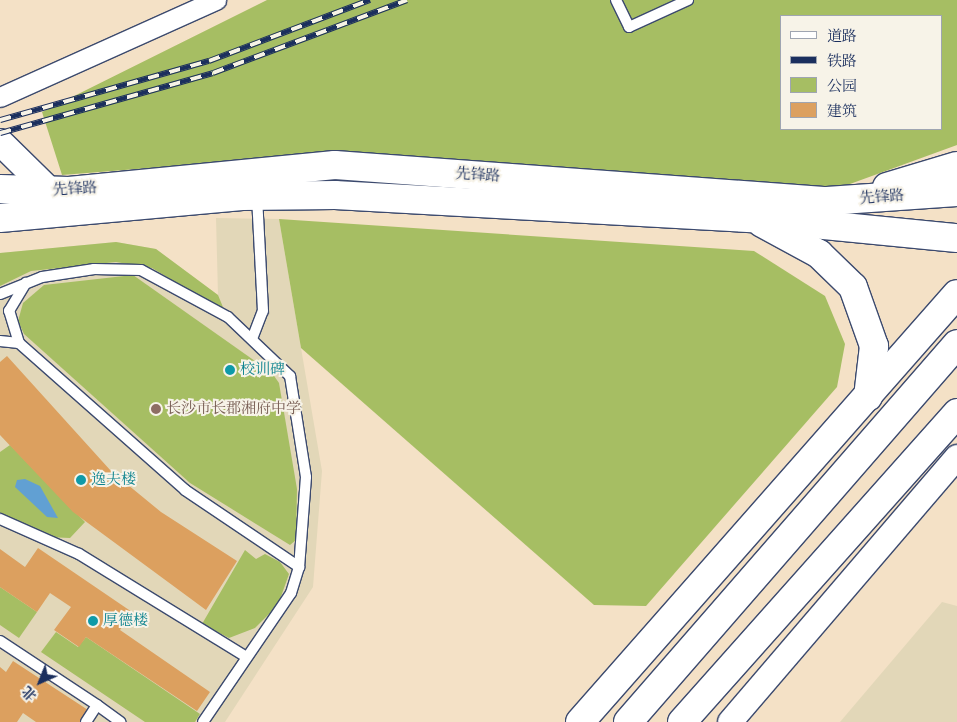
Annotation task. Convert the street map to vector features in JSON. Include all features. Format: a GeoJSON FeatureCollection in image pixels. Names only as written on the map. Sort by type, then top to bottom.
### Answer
{"type":"FeatureCollection","features":[{"type":"Feature","properties":{"kind":"main road"},"geometry":{"type":"LineString","coordinates":[[0,142],[72,212]]}},
{"type":"Feature","properties":{"kind":"main road","name":"先锋路"},"geometry":{"type":"LineString","coordinates":[[2,187],[49,190],[336,165],[852,199],[957,192]]}},
{"type":"Feature","properties":{"kind":"main road"},"geometry":{"type":"LineString","coordinates":[[852,199],[957,166]]}},
{"type":"Feature","properties":{"kind":"main road"},"geometry":{"type":"LineString","coordinates":[[2,187],[33,215]]}},
{"type":"Feature","properties":{"kind":"main road","name":"先锋路"},"geometry":{"type":"LineString","coordinates":[[0,218],[257,197],[335,195],[752,218],[954,238]]}},
{"type":"Feature","properties":{"kind":"main road"},"geometry":{"type":"LineString","coordinates":[[752,218],[819,254],[854,287],[874,346],[868,397],[842,480]]}},
{"type":"Feature","properties":{"kind":"main road"},"geometry":{"type":"LineString","coordinates":[[580,722],[957,294]]}},
{"type":"Feature","properties":{"kind":"main road"},"geometry":{"type":"LineString","coordinates":[[628,722],[842,480],[957,344]]}},
{"type":"Feature","properties":{"kind":"main road"},"geometry":{"type":"LineString","coordinates":[[682,722],[957,413]]}},
{"type":"Feature","properties":{"kind":"street"},"geometry":{"type":"LineString","coordinates":[[0,97],[216,0]]}},
{"type":"Feature","properties":{"kind":"street"},"geometry":{"type":"LineString","coordinates":[[730,722],[957,458]]}},
{"type":"Feature","properties":{"kind":"lane"},"geometry":{"type":"LineString","coordinates":[[616,0],[629,27],[688,0]]}},
{"type":"Feature","properties":{"kind":"lane"},"geometry":{"type":"LineString","coordinates":[[252,339],[263,311],[257,197]]}},
{"type":"Feature","properties":{"kind":"lane"},"geometry":{"type":"LineString","coordinates":[[0,294],[27,282],[94,269],[141,270],[228,317],[290,376],[296,391],[306,477],[299,567],[291,593],[245,656],[203,722]]}},
{"type":"Feature","properties":{"kind":"lane"},"geometry":{"type":"LineString","coordinates":[[27,282],[9,311],[18,343],[185,490],[299,567]]}},
{"type":"Feature","properties":{"kind":"lane"},"geometry":{"type":"LineString","coordinates":[[0,341],[18,343]]}},
{"type":"Feature","properties":{"kind":"lane"},"geometry":{"type":"LineString","coordinates":[[0,519],[79,554],[245,656]]}},
{"type":"Feature","properties":{"kind":"lane"},"geometry":{"type":"LineString","coordinates":[[0,641],[120,722]]}},
{"type":"Feature","properties":{"kind":"lane"},"geometry":{"type":"LineString","coordinates":[[86,722],[97,706]]}},
{"type":"Feature","properties":{"kind":"shaded area","name":"长沙市长郡湘府中学"},"geometry":{"type":"Polygon","coordinates":[[[216,218],[279,219],[322,471],[313,587],[225,722],[0,722],[0,253],[116,242],[156,249],[218,295],[216,218]]]}},
{"type":"Feature","properties":{"kind":"shaded area"},"geometry":{"type":"Polygon","coordinates":[[[942,602],[957,606],[957,722],[840,722],[942,602]]]}},
{"type":"Feature","properties":{"kind":"green space"},"geometry":{"type":"Polygon","coordinates":[[[267,0],[957,0],[957,145],[839,188],[348,152],[62,175],[42,112],[267,0]]]}},
{"type":"Feature","properties":{"kind":"green space"},"geometry":{"type":"Polygon","coordinates":[[[279,219],[754,251],[825,296],[845,344],[837,387],[646,606],[594,605],[301,348],[279,219]]]}},
{"type":"Feature","properties":{"kind":"green space"},"geometry":{"type":"Polygon","coordinates":[[[116,242],[156,249],[218,295],[225,312],[152,268],[116,262],[31,271],[0,286],[0,253],[116,242]]]}},
{"type":"Feature","properties":{"kind":"green space"},"geometry":{"type":"Polygon","coordinates":[[[133,275],[272,373],[279,383],[297,489],[296,540],[290,545],[190,483],[24,334],[18,321],[23,303],[44,285],[133,275]]]}},
{"type":"Feature","properties":{"kind":"green space"},"geometry":{"type":"Polygon","coordinates":[[[10,445],[85,522],[70,538],[46,537],[0,513],[0,452],[10,445]]]}},
{"type":"Feature","properties":{"kind":"green space"},"geometry":{"type":"Polygon","coordinates":[[[245,550],[256,559],[265,554],[280,562],[289,574],[278,605],[255,628],[229,638],[202,624],[245,550]]]}},
{"type":"Feature","properties":{"kind":"green space"},"geometry":{"type":"Polygon","coordinates":[[[0,587],[37,612],[19,638],[0,625],[0,587]]]}},
{"type":"Feature","properties":{"kind":"green space"},"geometry":{"type":"Polygon","coordinates":[[[56,632],[78,647],[86,637],[200,714],[195,722],[145,722],[41,652],[56,632]]]}},
{"type":"Feature","properties":{"kind":"water"},"geometry":{"type":"Polygon","coordinates":[[[25,479],[40,486],[58,518],[47,517],[15,487],[17,480],[25,479]]]}},
{"type":"Feature","properties":{"kind":"building","name":"逸夫楼"},"geometry":{"type":"Polygon","coordinates":[[[7,356],[111,471],[161,512],[237,561],[206,610],[73,512],[0,435],[0,362],[7,356]]]}},
{"type":"Feature","properties":{"kind":"building","name":"厚德楼"},"geometry":{"type":"Polygon","coordinates":[[[38,548],[132,612],[120,630],[210,692],[197,711],[86,637],[79,647],[54,630],[71,607],[50,593],[37,612],[0,587],[0,549],[25,567],[38,548]]]}},
{"type":"Feature","properties":{"kind":"building"},"geometry":{"type":"Polygon","coordinates":[[[13,661],[88,710],[80,722],[36,722],[23,713],[17,722],[0,722],[0,667],[6,672],[13,661]]]}},
{"type":"Feature","properties":{"kind":"railway"},"geometry":{"type":"LineString","coordinates":[[0,120],[209,61],[370,0]]}},
{"type":"Feature","properties":{"kind":"railway"},"geometry":{"type":"LineString","coordinates":[[0,133],[213,73],[407,0]]}},
{"type":"Feature","properties":{"kind":"place","name":"校训碑"},"geometry":{"type":"Point","coordinates":[230,370]}},
{"type":"Feature","properties":{"kind":"place","name":"长沙市长郡湘府中学"},"geometry":{"type":"Point","coordinates":[156,409]}},
{"type":"Feature","properties":{"kind":"place","name":"逸夫楼"},"geometry":{"type":"Point","coordinates":[81,480]}},
{"type":"Feature","properties":{"kind":"place","name":"厚德楼"},"geometry":{"type":"Point","coordinates":[93,621]}}]}
